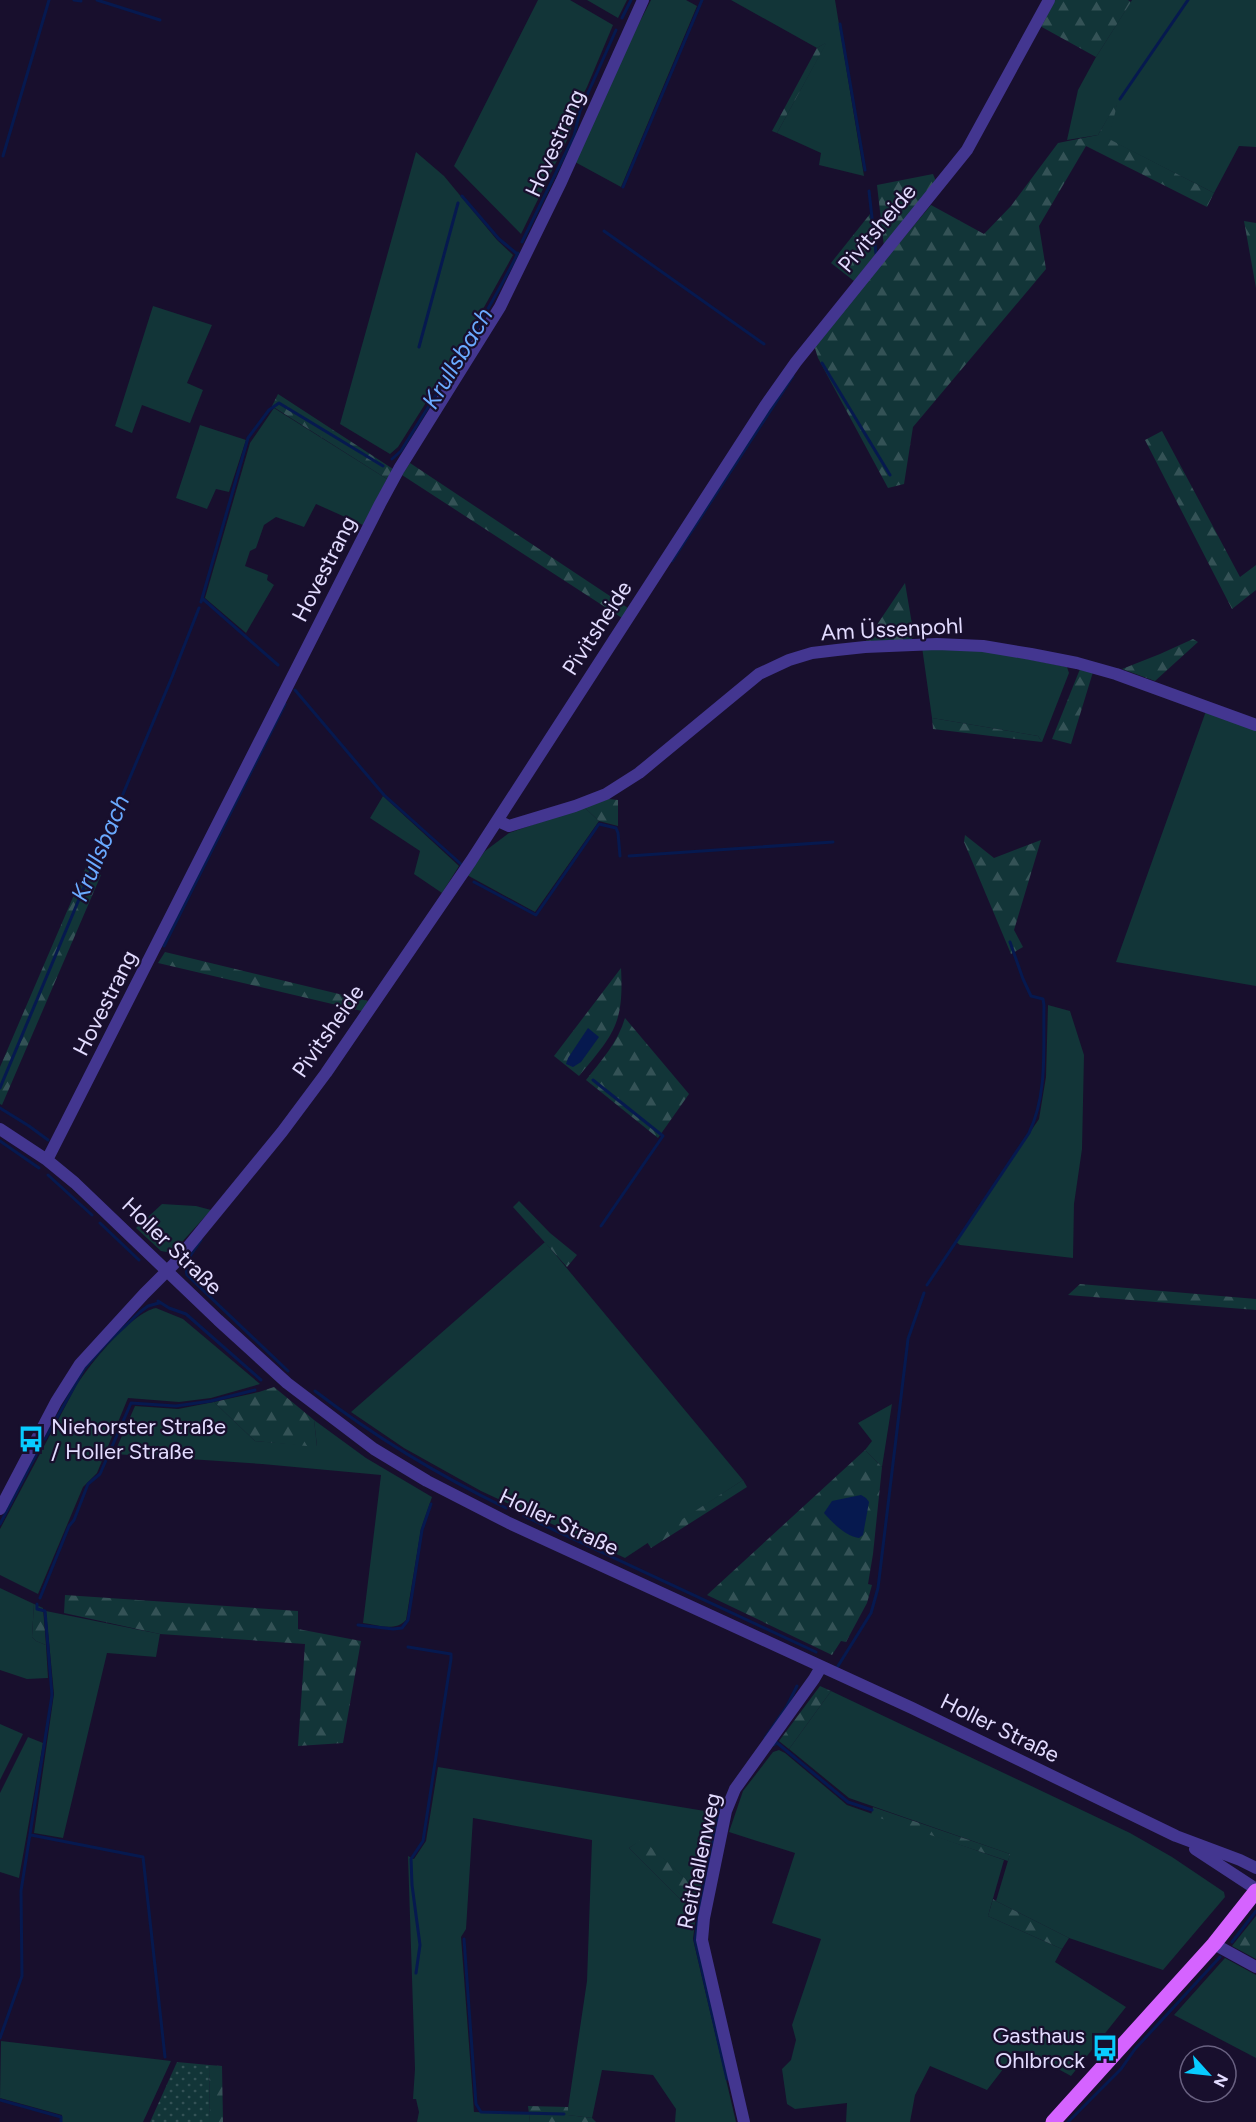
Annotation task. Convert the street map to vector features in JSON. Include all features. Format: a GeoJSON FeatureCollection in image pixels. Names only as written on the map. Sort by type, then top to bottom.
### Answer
{"type":"FeatureCollection","features":[{"type":"Feature","properties":{"kind":"main road"},"geometry":{"type":"LineString","coordinates":[[1053,2122],[1214,1944],[1256,1890]]}},
{"type":"Feature","properties":{"kind":"street","name":"Hovestrang"},"geometry":{"type":"LineString","coordinates":[[47,1160],[380,504],[399,469],[500,307],[561,182],[643,0]]}},
{"type":"Feature","properties":{"kind":"street","name":"Pivitsheide"},"geometry":{"type":"LineString","coordinates":[[0,1509],[56,1402],[80,1364],[168,1271],[282,1132],[498,821],[789,370],[967,150],[1049,0]]}},
{"type":"Feature","properties":{"kind":"street","name":"Am Üssenpohl"},"geometry":{"type":"LineString","coordinates":[[498,821],[510,826],[606,794],[639,773],[759,674],[789,660],[812,653],[937,644],[983,646],[1077,663],[1116,674],[1256,725]]}},
{"type":"Feature","properties":{"kind":"street","name":"Holler Straße"},"geometry":{"type":"LineString","coordinates":[[0,1129],[47,1160],[75,1183],[287,1383],[403,1467],[491,1514],[912,1708],[1176,1836],[1256,1868]]}},
{"type":"Feature","properties":{"kind":"street","name":"Reithallenweg"},"geometry":{"type":"LineString","coordinates":[[744,2122],[702,1940],[704,1918],[726,1811],[735,1789],[821,1667]]}},
{"type":"Feature","properties":{"kind":"street","name":"Holler Straße"},"geometry":{"type":"LineString","coordinates":[[1176,1836],[1256,1890]]}},
{"type":"Feature","properties":{"kind":"street"},"geometry":{"type":"LineString","coordinates":[[1214,1944],[1256,1967]]}},
{"type":"Feature","properties":{"kind":"green space"},"geometry":{"type":"Polygon","coordinates":[[[538,0],[570,0],[613,25],[575,110],[570,134],[521,234],[454,166],[538,0]]]}},
{"type":"Feature","properties":{"kind":"green space"},"geometry":{"type":"Polygon","coordinates":[[[587,0],[627,0],[618,18],[587,0]]]}},
{"type":"Feature","properties":{"kind":"green space"},"geometry":{"type":"Polygon","coordinates":[[[651,0],[686,0],[697,6],[621,187],[575,162],[651,0]]]}},
{"type":"Feature","properties":{"kind":"green space"},"geometry":{"type":"Polygon","coordinates":[[[731,0],[835,0],[864,176],[819,165],[821,153],[777,133],[826,43],[817,48],[731,0]]]}},
{"type":"Feature","properties":{"kind":"green space"},"geometry":{"type":"Polygon","coordinates":[[[1055,0],[1128,0],[1131,2],[1096,57],[1040,26],[1055,0]]]}},
{"type":"Feature","properties":{"kind":"green space"},"geometry":{"type":"Polygon","coordinates":[[[1132,0],[1256,0],[1256,147],[1239,146],[1214,193],[1108,139],[1117,103],[1098,135],[1067,140],[1078,90],[1132,0]]]}},
{"type":"Feature","properties":{"kind":"green space"},"geometry":{"type":"Polygon","coordinates":[[[827,42],[777,133],[772,131],[817,48],[827,42]]]}},
{"type":"Feature","properties":{"kind":"green space"},"geometry":{"type":"Polygon","coordinates":[[[1118,100],[1109,139],[1214,193],[1207,207],[1086,146],[1039,226],[1046,269],[913,427],[904,484],[888,488],[818,358],[814,345],[931,205],[984,234],[1011,206],[1058,143],[1098,135],[1118,100]]]}},
{"type":"Feature","properties":{"kind":"green space"},"geometry":{"type":"Polygon","coordinates":[[[416,152],[444,176],[497,240],[513,255],[468,336],[398,447],[390,454],[340,424],[416,152]]]}},
{"type":"Feature","properties":{"kind":"green space"},"geometry":{"type":"Polygon","coordinates":[[[933,174],[937,184],[884,247],[877,185],[933,174]]]}},
{"type":"Feature","properties":{"kind":"green space"},"geometry":{"type":"Polygon","coordinates":[[[870,214],[875,255],[854,281],[831,263],[870,214]]]}},
{"type":"Feature","properties":{"kind":"green space"},"geometry":{"type":"Polygon","coordinates":[[[1244,221],[1256,223],[1256,288],[1244,221]]]}},
{"type":"Feature","properties":{"kind":"green space"},"geometry":{"type":"Polygon","coordinates":[[[153,306],[212,325],[187,383],[203,390],[190,423],[142,405],[132,433],[115,426],[153,306]]]}},
{"type":"Feature","properties":{"kind":"green space"},"geometry":{"type":"Polygon","coordinates":[[[278,394],[393,469],[387,479],[272,406],[278,394]]]}},
{"type":"Feature","properties":{"kind":"green space"},"geometry":{"type":"Polygon","coordinates":[[[274,408],[387,479],[363,525],[316,504],[304,527],[276,517],[264,525],[256,548],[250,551],[245,566],[268,575],[267,580],[274,585],[246,633],[205,598],[250,443],[274,408]]]}},
{"type":"Feature","properties":{"kind":"green space"},"geometry":{"type":"Polygon","coordinates":[[[200,425],[246,440],[229,492],[216,489],[207,509],[176,498],[200,425]]]}},
{"type":"Feature","properties":{"kind":"green space"},"geometry":{"type":"Polygon","coordinates":[[[1162,431],[1240,577],[1256,565],[1256,590],[1232,609],[1145,440],[1162,431]]]}},
{"type":"Feature","properties":{"kind":"green space"},"geometry":{"type":"Polygon","coordinates":[[[410,463],[628,608],[622,618],[402,475],[410,463]]]}},
{"type":"Feature","properties":{"kind":"green space"},"geometry":{"type":"Polygon","coordinates":[[[905,583],[914,636],[910,641],[866,641],[905,583]]]}},
{"type":"Feature","properties":{"kind":"green space"},"geometry":{"type":"Polygon","coordinates":[[[1193,639],[1198,642],[1155,681],[1122,669],[1160,654],[1193,639]]]}},
{"type":"Feature","properties":{"kind":"green space"},"geometry":{"type":"Polygon","coordinates":[[[922,647],[983,650],[1067,667],[1069,673],[1042,742],[1038,736],[932,718],[922,647]]]}},
{"type":"Feature","properties":{"kind":"green space"},"geometry":{"type":"Polygon","coordinates":[[[1080,669],[1093,672],[1071,744],[1052,739],[1080,669]]]}},
{"type":"Feature","properties":{"kind":"green space"},"geometry":{"type":"Polygon","coordinates":[[[1206,711],[1256,729],[1256,986],[1116,962],[1206,711]]]}},
{"type":"Feature","properties":{"kind":"green space"},"geometry":{"type":"Polygon","coordinates":[[[932,718],[1038,736],[1042,742],[933,729],[932,718]]]}},
{"type":"Feature","properties":{"kind":"green space"},"geometry":{"type":"Polygon","coordinates":[[[383,796],[459,866],[442,893],[414,874],[420,851],[370,818],[383,796]]]}},
{"type":"Feature","properties":{"kind":"green space"},"geometry":{"type":"Polygon","coordinates":[[[609,799],[618,800],[618,826],[599,821],[584,807],[609,799]]]}},
{"type":"Feature","properties":{"kind":"green space"},"geometry":{"type":"Polygon","coordinates":[[[584,807],[599,821],[535,912],[467,875],[485,851],[509,833],[584,807]]]}},
{"type":"Feature","properties":{"kind":"green space"},"geometry":{"type":"Polygon","coordinates":[[[965,835],[994,858],[1041,840],[1014,930],[1023,947],[1011,954],[964,842],[965,835]]]}},
{"type":"Feature","properties":{"kind":"green space"},"geometry":{"type":"Polygon","coordinates":[[[86,867],[101,875],[2,1105],[0,1104],[0,1067],[86,867]]]}},
{"type":"Feature","properties":{"kind":"green space"},"geometry":{"type":"Polygon","coordinates":[[[165,952],[368,1001],[362,1011],[158,963],[165,952]]]}},
{"type":"Feature","properties":{"kind":"green space"},"geometry":{"type":"Polygon","coordinates":[[[621,968],[621,1003],[614,1027],[601,1049],[579,1076],[554,1056],[621,968]]]}},
{"type":"Feature","properties":{"kind":"green space"},"geometry":{"type":"Polygon","coordinates":[[[1048,1005],[1070,1011],[1084,1055],[1082,1149],[1074,1204],[1073,1258],[960,1245],[956,1242],[1039,1119],[1046,1077],[1048,1005]]]}},
{"type":"Feature","properties":{"kind":"green space"},"geometry":{"type":"Polygon","coordinates":[[[625,1018],[689,1094],[658,1138],[586,1080],[614,1043],[625,1018]]]}},
{"type":"Feature","properties":{"kind":"green space"},"geometry":{"type":"Polygon","coordinates":[[[519,1201],[550,1233],[577,1255],[567,1267],[513,1207],[519,1201]]]}},
{"type":"Feature","properties":{"kind":"green space"},"geometry":{"type":"Polygon","coordinates":[[[162,1204],[196,1206],[211,1210],[172,1253],[161,1251],[136,1228],[162,1204]]]}},
{"type":"Feature","properties":{"kind":"green space"},"geometry":{"type":"Polygon","coordinates":[[[545,1242],[743,1480],[625,1558],[481,1491],[404,1448],[351,1412],[545,1242]]]}},
{"type":"Feature","properties":{"kind":"green space"},"geometry":{"type":"Polygon","coordinates":[[[1080,1284],[1256,1299],[1256,1310],[1068,1295],[1080,1284]]]}},
{"type":"Feature","properties":{"kind":"green space"},"geometry":{"type":"Polygon","coordinates":[[[156,1308],[183,1319],[260,1384],[211,1398],[179,1402],[128,1398],[97,1473],[83,1487],[38,1594],[0,1575],[0,1529],[81,1378],[123,1330],[146,1312],[156,1308]]]}},
{"type":"Feature","properties":{"kind":"green space"},"geometry":{"type":"Polygon","coordinates":[[[274,1387],[314,1420],[317,1447],[255,1441],[214,1402],[274,1387]]]}},
{"type":"Feature","properties":{"kind":"green space"},"geometry":{"type":"Polygon","coordinates":[[[214,1402],[255,1441],[317,1446],[314,1420],[366,1458],[432,1497],[421,1529],[406,1620],[402,1624],[392,1627],[363,1623],[381,1475],[114,1454],[135,1406],[178,1409],[214,1402]]]}},
{"type":"Feature","properties":{"kind":"green space"},"geometry":{"type":"Polygon","coordinates":[[[892,1404],[882,1467],[865,1450],[872,1441],[858,1423],[892,1404]]]}},
{"type":"Feature","properties":{"kind":"green space"},"geometry":{"type":"Polygon","coordinates":[[[865,1450],[882,1467],[868,1584],[872,1585],[867,1603],[846,1642],[841,1641],[832,1655],[707,1595],[865,1450]]]}},
{"type":"Feature","properties":{"kind":"green space"},"geometry":{"type":"Polygon","coordinates":[[[743,1480],[747,1487],[651,1548],[647,1542],[743,1480]]]}},
{"type":"Feature","properties":{"kind":"green space"},"geometry":{"type":"Polygon","coordinates":[[[0,1588],[34,1604],[32,1637],[46,1645],[48,1678],[27,1679],[0,1670],[0,1588]]]}},
{"type":"Feature","properties":{"kind":"green space"},"geometry":{"type":"Polygon","coordinates":[[[65,1595],[298,1611],[298,1629],[361,1641],[343,1743],[298,1746],[305,1644],[160,1634],[64,1613],[65,1595]]]}},
{"type":"Feature","properties":{"kind":"green space"},"geometry":{"type":"Polygon","coordinates":[[[34,1604],[43,1608],[46,1645],[32,1637],[34,1604]]]}},
{"type":"Feature","properties":{"kind":"green space"},"geometry":{"type":"Polygon","coordinates":[[[46,1611],[160,1634],[156,1657],[107,1653],[63,1838],[34,1833],[54,1694],[46,1611]]]}},
{"type":"Feature","properties":{"kind":"green space"},"geometry":{"type":"Polygon","coordinates":[[[820,1686],[831,1691],[789,1749],[779,1741],[820,1686]]]}},
{"type":"Feature","properties":{"kind":"green space"},"geometry":{"type":"Polygon","coordinates":[[[831,1691],[1130,1833],[1172,1857],[1224,1892],[1225,1897],[1163,1970],[1069,1938],[996,1901],[1010,1854],[849,1798],[789,1749],[831,1691]]]}},
{"type":"Feature","properties":{"kind":"green space"},"geometry":{"type":"Polygon","coordinates":[[[0,1724],[23,1734],[0,1780],[0,1724]]]}},
{"type":"Feature","properties":{"kind":"green space"},"geometry":{"type":"Polygon","coordinates":[[[28,1737],[43,1743],[19,1878],[0,1872],[0,1793],[28,1737]]]}},
{"type":"Feature","properties":{"kind":"green space"},"geometry":{"type":"Polygon","coordinates":[[[779,1750],[847,1805],[1004,1860],[988,1916],[1062,1949],[1055,1962],[1126,2007],[1071,2076],[1027,2052],[1017,2051],[987,2090],[930,2066],[915,2095],[910,2122],[846,2122],[847,2103],[795,2109],[787,2104],[782,2069],[791,2060],[796,2040],[792,2025],[821,1939],[772,1923],[795,1853],[729,1832],[743,1791],[773,1752],[779,1750]]]}},
{"type":"Feature","properties":{"kind":"green space"},"geometry":{"type":"Polygon","coordinates":[[[438,1767],[717,1813],[700,1892],[642,1840],[629,1848],[696,1915],[693,1939],[736,2122],[675,2122],[676,2109],[653,2075],[602,2070],[592,2118],[567,2115],[587,1981],[592,1840],[473,1818],[466,1929],[461,1937],[474,2112],[529,2114],[530,2122],[417,2122],[419,2112],[416,2099],[413,2099],[415,2069],[408,1856],[414,1859],[426,1841],[438,1767]]]}},
{"type":"Feature","properties":{"kind":"green space"},"geometry":{"type":"Polygon","coordinates":[[[873,1807],[1010,1854],[1008,1861],[871,1815],[873,1807]]]}},
{"type":"Feature","properties":{"kind":"green space"},"geometry":{"type":"Polygon","coordinates":[[[642,1839],[700,1892],[696,1915],[629,1848],[642,1839]]]}},
{"type":"Feature","properties":{"kind":"green space"},"geometry":{"type":"Polygon","coordinates":[[[993,1899],[1069,1938],[1062,1949],[988,1916],[993,1899]]]}},
{"type":"Feature","properties":{"kind":"green space"},"geometry":{"type":"Polygon","coordinates":[[[1256,1916],[1256,1959],[1232,1946],[1256,1916]]]}},
{"type":"Feature","properties":{"kind":"green space"},"geometry":{"type":"Polygon","coordinates":[[[1225,1958],[1256,1975],[1256,2058],[1238,2049],[1238,2044],[1229,2044],[1174,2015],[1225,1958]]]}},
{"type":"Feature","properties":{"kind":"green space"},"geometry":{"type":"Polygon","coordinates":[[[1,2041],[171,2061],[143,2122],[62,2122],[62,2115],[0,2098],[1,2041]]]}},
{"type":"Feature","properties":{"kind":"green space"},"geometry":{"type":"Polygon","coordinates":[[[177,2062],[209,2065],[210,2122],[150,2122],[177,2062]]]}},
{"type":"Feature","properties":{"kind":"green space"},"geometry":{"type":"Polygon","coordinates":[[[209,2065],[222,2066],[223,2122],[210,2122],[209,2065]]]}},
{"type":"Feature","properties":{"kind":"green space"},"geometry":{"type":"Polygon","coordinates":[[[528,2106],[568,2107],[568,2115],[592,2118],[596,2122],[530,2122],[528,2106]]]}},
{"type":"Feature","properties":{"kind":"shaded area"},"geometry":{"type":"Polygon","coordinates":[[[588,1028],[599,1037],[581,1062],[573,1067],[566,1064],[568,1058],[588,1028]]]}},
{"type":"Feature","properties":{"kind":"shaded area"},"geometry":{"type":"Polygon","coordinates":[[[861,1495],[869,1502],[863,1535],[859,1538],[844,1532],[824,1513],[832,1501],[861,1495]]]}},
{"type":"Feature","properties":{"kind":"waterway"},"geometry":{"type":"LineString","coordinates":[[3,156],[49,0]]}},
{"type":"Feature","properties":{"kind":"waterway"},"geometry":{"type":"LineString","coordinates":[[74,0],[81,1]]}},
{"type":"Feature","properties":{"kind":"waterway"},"geometry":{"type":"LineString","coordinates":[[97,0],[160,20]]}},
{"type":"Feature","properties":{"kind":"waterway","name":"Krullsbach"},"geometry":{"type":"LineString","coordinates":[[622,18],[631,0]]}},
{"type":"Feature","properties":{"kind":"waterway"},"geometry":{"type":"LineString","coordinates":[[623,187],[702,0]]}},
{"type":"Feature","properties":{"kind":"waterway"},"geometry":{"type":"LineString","coordinates":[[1120,99],[1188,0]]}},
{"type":"Feature","properties":{"kind":"waterway"},"geometry":{"type":"LineString","coordinates":[[840,24],[865,170]]}},
{"type":"Feature","properties":{"kind":"waterway","name":"Krullsbach"},"geometry":{"type":"LineString","coordinates":[[522,242],[574,136],[580,111],[616,30]]}},
{"type":"Feature","properties":{"kind":"waterway"},"geometry":{"type":"LineString","coordinates":[[869,191],[876,253]]}},
{"type":"Feature","properties":{"kind":"waterway"},"geometry":{"type":"LineString","coordinates":[[462,196],[499,239],[516,253]]}},
{"type":"Feature","properties":{"kind":"waterway"},"geometry":{"type":"LineString","coordinates":[[419,347],[458,203]]}},
{"type":"Feature","properties":{"kind":"waterway"},"geometry":{"type":"LineString","coordinates":[[604,231],[764,344]]}},
{"type":"Feature","properties":{"kind":"waterway","name":"Krullsbach"},"geometry":{"type":"LineString","coordinates":[[392,459],[401,451],[462,353],[518,253]]}},
{"type":"Feature","properties":{"kind":"waterway"},"geometry":{"type":"LineString","coordinates":[[822,363],[890,475]]}},
{"type":"Feature","properties":{"kind":"waterway"},"geometry":{"type":"LineString","coordinates":[[672,561],[793,376]]}},
{"type":"Feature","properties":{"kind":"waterway","name":"Krullsbach"},"geometry":{"type":"LineString","coordinates":[[201,602],[248,438],[269,410],[279,403],[383,466]]}},
{"type":"Feature","properties":{"kind":"waterway"},"geometry":{"type":"LineString","coordinates":[[203,599],[278,665]]}},
{"type":"Feature","properties":{"kind":"waterway","name":"Krullsbach"},"geometry":{"type":"LineString","coordinates":[[0,1088],[199,608]]}},
{"type":"Feature","properties":{"kind":"waterway"},"geometry":{"type":"LineString","coordinates":[[295,690],[384,795],[462,865]]}},
{"type":"Feature","properties":{"kind":"waterway"},"geometry":{"type":"LineString","coordinates":[[164,946],[285,704]]}},
{"type":"Feature","properties":{"kind":"waterway"},"geometry":{"type":"LineString","coordinates":[[474,882],[536,915],[599,824],[616,828],[620,856]]}},
{"type":"Feature","properties":{"kind":"waterway"},"geometry":{"type":"LineString","coordinates":[[629,856],[833,842]]}},
{"type":"Feature","properties":{"kind":"waterway"},"geometry":{"type":"LineString","coordinates":[[927,1285],[1029,1133],[1039,1102],[1043,1070],[1043,999],[1031,996],[1010,942]]}},
{"type":"Feature","properties":{"kind":"waterway"},"geometry":{"type":"LineString","coordinates":[[593,1080],[663,1136],[601,1226]]}},
{"type":"Feature","properties":{"kind":"waterway"},"geometry":{"type":"LineString","coordinates":[[0,1108],[48,1140]]}},
{"type":"Feature","properties":{"kind":"waterway"},"geometry":{"type":"LineString","coordinates":[[0,1141],[39,1168]]}},
{"type":"Feature","properties":{"kind":"waterway"},"geometry":{"type":"LineString","coordinates":[[48,1175],[92,1215]]}},
{"type":"Feature","properties":{"kind":"waterway"},"geometry":{"type":"LineString","coordinates":[[100,1223],[139,1260]]}},
{"type":"Feature","properties":{"kind":"waterway"},"geometry":{"type":"LineString","coordinates":[[201,1240],[188,1261],[187,1275],[288,1371]]}},
{"type":"Feature","properties":{"kind":"waterway"},"geometry":{"type":"LineString","coordinates":[[838,1666],[871,1613],[878,1588],[908,1339],[924,1293]]}},
{"type":"Feature","properties":{"kind":"waterway"},"geometry":{"type":"LineString","coordinates":[[158,1301],[186,1314],[261,1380]]}},
{"type":"Feature","properties":{"kind":"waterway"},"geometry":{"type":"LineString","coordinates":[[45,1439],[84,1369],[105,1345],[140,1312],[148,1306],[159,1303]]}},
{"type":"Feature","properties":{"kind":"waterway"},"geometry":{"type":"LineString","coordinates":[[40,1598],[88,1484],[100,1474],[131,1403],[176,1406],[211,1401],[255,1390]]}},
{"type":"Feature","properties":{"kind":"waterway"},"geometry":{"type":"LineString","coordinates":[[315,1391],[408,1454],[506,1508]]}},
{"type":"Feature","properties":{"kind":"waterway"},"geometry":{"type":"LineString","coordinates":[[0,1524],[40,1447]]}},
{"type":"Feature","properties":{"kind":"waterway"},"geometry":{"type":"LineString","coordinates":[[358,1625],[393,1629],[402,1628],[408,1620],[422,1530],[431,1504]]}},
{"type":"Feature","properties":{"kind":"waterway"},"geometry":{"type":"LineString","coordinates":[[524,1516],[816,1652]]}},
{"type":"Feature","properties":{"kind":"waterway"},"geometry":{"type":"LineString","coordinates":[[0,2038],[22,1976],[21,1891],[52,1695],[45,1611],[37,1609],[37,1604]]}},
{"type":"Feature","properties":{"kind":"waterway"},"geometry":{"type":"LineString","coordinates":[[408,1647],[451,1654],[423,1841],[411,1859],[420,1945],[416,1973]]}},
{"type":"Feature","properties":{"kind":"waterway"},"geometry":{"type":"LineString","coordinates":[[765,1738],[787,1706],[797,1686]]}},
{"type":"Feature","properties":{"kind":"waterway"},"geometry":{"type":"LineString","coordinates":[[774,1745],[776,1742],[848,1802],[872,1810]]}},
{"type":"Feature","properties":{"kind":"waterway"},"geometry":{"type":"LineString","coordinates":[[720,1809],[695,1940],[727,2079]]}},
{"type":"Feature","properties":{"kind":"waterway"},"geometry":{"type":"LineString","coordinates":[[31,1835],[143,1857],[165,2057]]}},
{"type":"Feature","properties":{"kind":"waterway"},"geometry":{"type":"LineString","coordinates":[[1232,1942],[1256,1911]]}},
{"type":"Feature","properties":{"kind":"waterway"},"geometry":{"type":"LineString","coordinates":[[464,1939],[476,2104],[481,2112],[564,2114]]}},
{"type":"Feature","properties":{"kind":"waterway"},"geometry":{"type":"LineString","coordinates":[[1068,2122],[1121,2069],[1135,2049],[1220,1957]]}},
{"type":"Feature","properties":{"kind":"waterway"},"geometry":{"type":"LineString","coordinates":[[0,2100],[61,2117],[61,2122]]}},
{"type":"Feature","properties":{"kind":"place","name":"Niehorster Straße / Holler Straße"},"geometry":{"type":"Point","coordinates":[31,1439]}},
{"type":"Feature","properties":{"kind":"place","name":"Gasthaus Ohlbrock"},"geometry":{"type":"Point","coordinates":[1105,2048]}}]}
